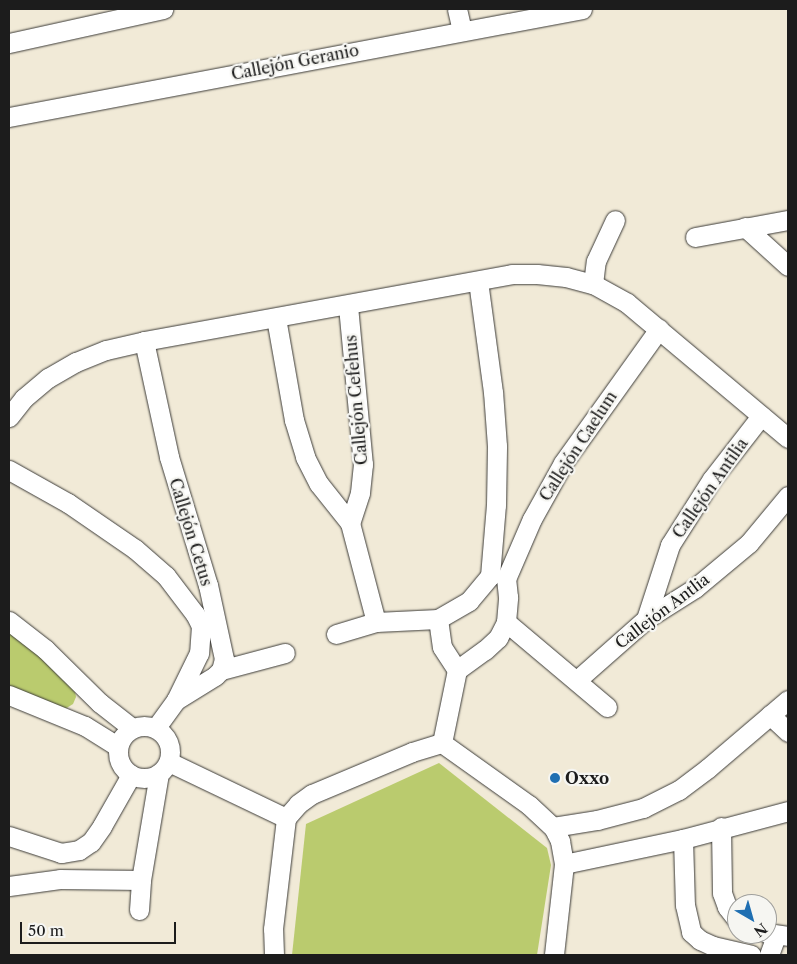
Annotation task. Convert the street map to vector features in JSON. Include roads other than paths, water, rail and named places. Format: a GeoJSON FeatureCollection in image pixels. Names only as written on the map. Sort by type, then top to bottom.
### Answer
{"type":"FeatureCollection","features":[{"type":"Feature","properties":{"kind":"street"},"geometry":{"type":"LineString","coordinates":[[9,43],[163,9]]}},
{"type":"Feature","properties":{"kind":"street"},"geometry":{"type":"LineString","coordinates":[[457,9],[462,30]]}},
{"type":"Feature","properties":{"kind":"street","name":"Callejón Geranio"},"geometry":{"type":"LineString","coordinates":[[9,117],[462,30],[582,9]]}},
{"type":"Feature","properties":{"kind":"street"},"geometry":{"type":"LineString","coordinates":[[593,284],[596,261],[615,220]]}},
{"type":"Feature","properties":{"kind":"street"},"geometry":{"type":"LineString","coordinates":[[695,237],[788,220]]}},
{"type":"Feature","properties":{"kind":"street"},"geometry":{"type":"LineString","coordinates":[[745,228],[788,266]]}},
{"type":"Feature","properties":{"kind":"street"},"geometry":{"type":"LineString","coordinates":[[9,417],[24,398],[48,378],[76,362],[106,350],[144,341],[348,306],[512,274],[537,274],[566,277],[593,284],[627,303],[788,438]]}},
{"type":"Feature","properties":{"kind":"street","name":"Callejón Caelum"},"geometry":{"type":"LineString","coordinates":[[457,670],[486,650],[498,638],[506,622],[508,597],[498,578],[497,446],[478,281]]}},
{"type":"Feature","properties":{"kind":"street","name":"Callejón Cefehus"},"geometry":{"type":"LineString","coordinates":[[348,306],[363,464],[360,493],[350,523]]}},
{"type":"Feature","properties":{"kind":"street"},"geometry":{"type":"LineString","coordinates":[[276,318],[294,420],[305,458],[319,484],[350,523],[376,622]]}},
{"type":"Feature","properties":{"kind":"street","name":"Callejón Caelum"},"geometry":{"type":"LineString","coordinates":[[438,619],[469,602],[498,578],[563,463],[660,329]]}},
{"type":"Feature","properties":{"kind":"street","name":"Callejón Cetus"},"geometry":{"type":"LineString","coordinates":[[144,341],[169,457],[209,623],[224,660],[222,670],[205,684],[176,700]]}},
{"type":"Feature","properties":{"kind":"street","name":"Callejón Antilia"},"geometry":{"type":"LineString","coordinates":[[646,619],[670,545],[712,479],[761,416]]}},
{"type":"Feature","properties":{"kind":"street","name":"Callejón Cetus"},"geometry":{"type":"LineString","coordinates":[[9,470],[68,502],[135,549],[166,576],[209,623]]}},
{"type":"Feature","properties":{"kind":"street","name":"Callejón Antlia"},"geometry":{"type":"LineString","coordinates":[[577,680],[646,619],[695,588],[749,542],[788,496]]}},
{"type":"Feature","properties":{"kind":"street"},"geometry":{"type":"LineString","coordinates":[[336,634],[376,622],[438,619],[442,647],[457,670],[442,743]]}},
{"type":"Feature","properties":{"kind":"street"},"geometry":{"type":"LineString","coordinates":[[9,621],[45,649],[84,688],[132,728]]}},
{"type":"Feature","properties":{"kind":"street"},"geometry":{"type":"LineString","coordinates":[[506,622],[607,707]]}},
{"type":"Feature","properties":{"kind":"street","name":"Callejón Cetus"},"geometry":{"type":"LineString","coordinates":[[156,728],[176,700],[199,653],[209,623]]}},
{"type":"Feature","properties":{"kind":"street"},"geometry":{"type":"LineString","coordinates":[[222,670],[286,652]]}},
{"type":"Feature","properties":{"kind":"street"},"geometry":{"type":"LineString","coordinates":[[60,716],[74,713],[82,708],[86,699],[84,688]]}},
{"type":"Feature","properties":{"kind":"street"},"geometry":{"type":"LineString","coordinates":[[9,695],[86,726],[118,747]]}},
{"type":"Feature","properties":{"kind":"street"},"geometry":{"type":"LineString","coordinates":[[553,827],[597,820],[643,808],[679,790],[788,700]]}},
{"type":"Feature","properties":{"kind":"street"},"geometry":{"type":"LineString","coordinates":[[770,715],[788,732]]}},
{"type":"Feature","properties":{"kind":"street"},"geometry":{"type":"LineString","coordinates":[[138,910],[141,880],[164,768],[171,752],[169,742],[156,728],[140,726],[132,728],[126,733],[118,747],[120,763],[131,775],[140,778],[164,768],[286,818]]}},
{"type":"Feature","properties":{"kind":"street"},"geometry":{"type":"LineString","coordinates":[[274,955],[273,929],[286,818],[298,804],[312,794],[412,752],[442,743]]}},
{"type":"Feature","properties":{"kind":"street"},"geometry":{"type":"LineString","coordinates":[[442,743],[529,805],[553,827],[560,840],[564,864],[554,955]]}},
{"type":"Feature","properties":{"kind":"street"},"geometry":{"type":"LineString","coordinates":[[9,836],[61,853],[79,850],[91,842],[131,775]]}},
{"type":"Feature","properties":{"kind":"street"},"geometry":{"type":"LineString","coordinates":[[564,864],[683,838],[721,827],[788,812]]}},
{"type":"Feature","properties":{"kind":"street"},"geometry":{"type":"LineString","coordinates":[[721,827],[722,893],[727,907]]}},
{"type":"Feature","properties":{"kind":"street"},"geometry":{"type":"LineString","coordinates":[[683,838],[686,905],[691,932],[700,940],[713,946],[751,955]]}},
{"type":"Feature","properties":{"kind":"street"},"geometry":{"type":"LineString","coordinates":[[9,886],[60,878],[141,880]]}},
{"type":"Feature","properties":{"kind":"place","name":"Oxxo"},"geometry":{"type":"Point","coordinates":[555,778]}}]}
